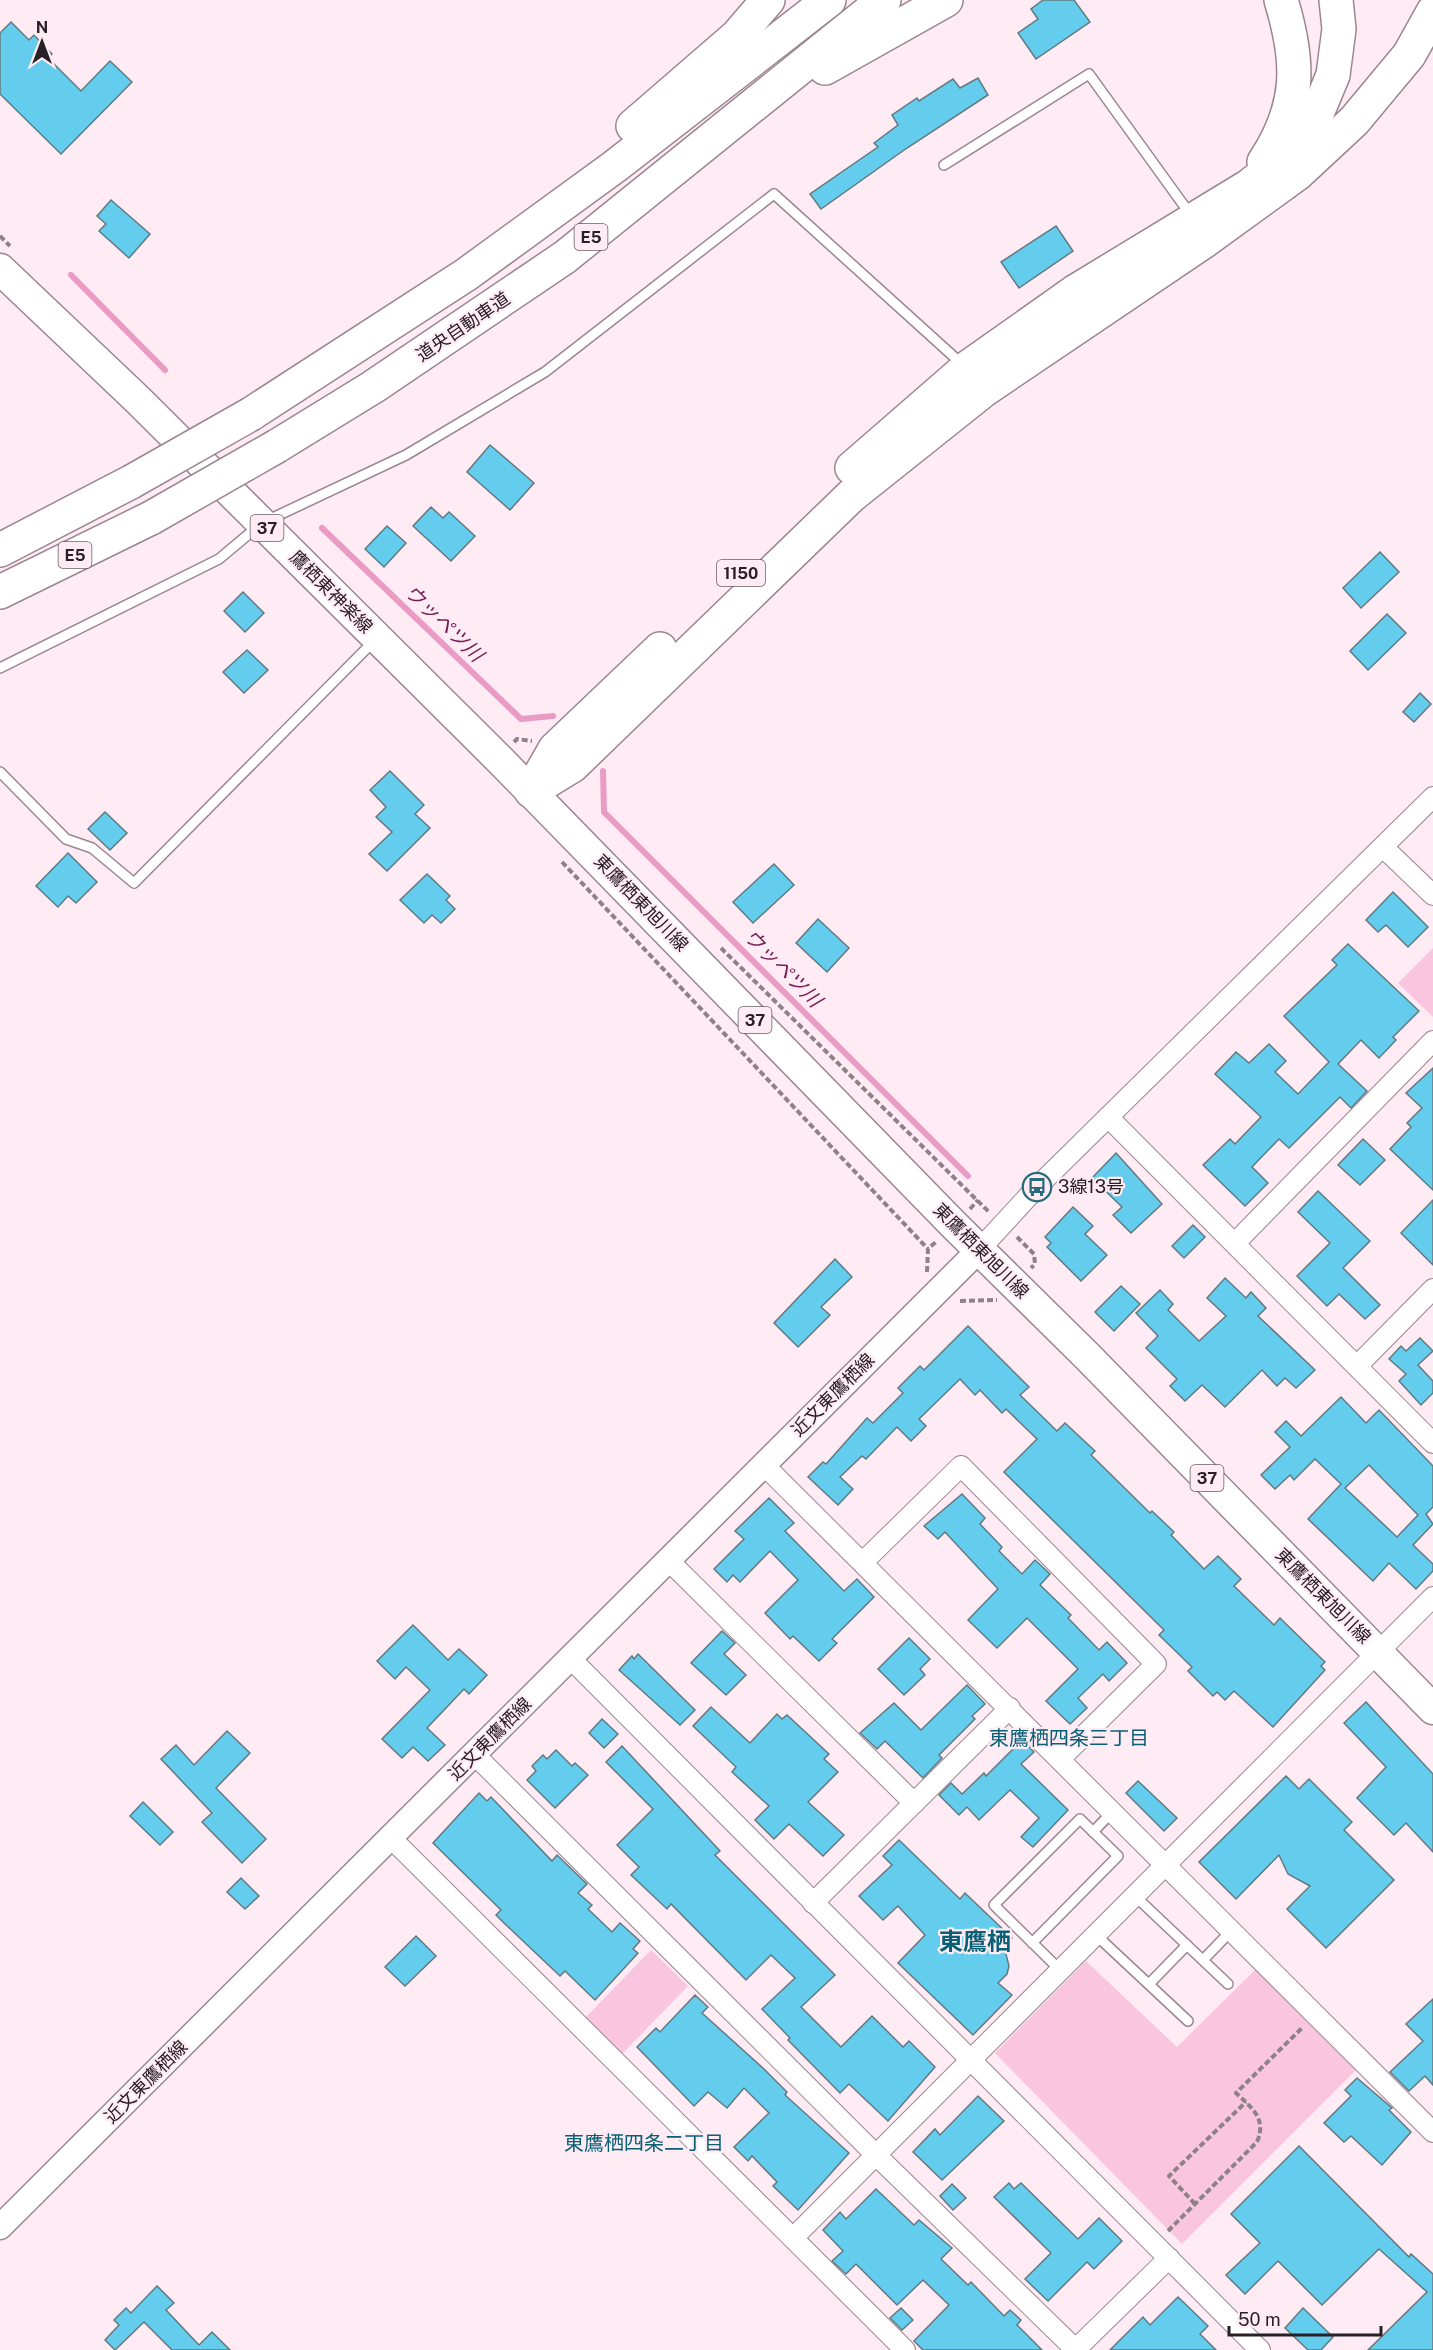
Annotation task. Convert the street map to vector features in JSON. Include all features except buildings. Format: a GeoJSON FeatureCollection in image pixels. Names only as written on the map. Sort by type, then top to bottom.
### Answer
{"type":"FeatureCollection","features":[{"type":"Feature","properties":{"kind":"highway"},"geometry":{"type":"LineString","coordinates":[[251,414],[579,172],[737,36],[768,0]]}},
{"type":"Feature","properties":{"kind":"highway","name":"E5"},"geometry":{"type":"LineString","coordinates":[[0,550],[131,482],[251,414],[476,268],[614,167],[829,0]]}},
{"type":"Feature","properties":{"kind":"highway","name":"道央自動車道"},"geometry":{"type":"LineString","coordinates":[[0,592],[151,518],[277,446],[373,387],[565,257],[884,0]]}},
{"type":"Feature","properties":{"kind":"highway"},"geometry":{"type":"LineString","coordinates":[[744,113],[946,0]]}},
{"type":"Feature","properties":{"kind":"highway"},"geometry":{"type":"LineString","coordinates":[[1249,186],[1276,144],[1289,116],[1295,82],[1293,38],[1281,0]]}},
{"type":"Feature","properties":{"kind":"highway"},"geometry":{"type":"LineString","coordinates":[[1086,304],[1194,218],[1249,186],[1288,155],[1311,128],[1334,75],[1339,28],[1336,0]]}},
{"type":"Feature","properties":{"kind":"highway"},"geometry":{"type":"LineString","coordinates":[[1353,121],[1400,37],[1412,0]]}},
{"type":"Feature","properties":{"kind":"highway"},"geometry":{"type":"LineString","coordinates":[[1086,304],[1297,174],[1353,121],[1409,55],[1433,12]]}},
{"type":"Feature","properties":{"kind":"highway","name":"1150"},"geometry":{"type":"LineString","coordinates":[[531,791],[555,749],[837,481],[967,368],[1086,304]]}},
{"type":"Feature","properties":{"kind":"highway","name":"1150"},"geometry":{"type":"LineString","coordinates":[[531,791],[572,766],[851,496],[984,390],[1086,304]]}},
{"type":"Feature","properties":{"kind":"main road","name":"鷹栖東神楽線"},"geometry":{"type":"LineString","coordinates":[[0,269],[262,523],[531,791]]}},
{"type":"Feature","properties":{"kind":"main road","name":"東鷹栖東旭川線"},"geometry":{"type":"LineString","coordinates":[[531,791],[979,1250],[1086,1354],[1433,1708]]}},
{"type":"Feature","properties":{"kind":"street"},"geometry":{"type":"LineString","coordinates":[[979,1250],[1108,1117],[1384,848],[1433,797]]}},
{"type":"Feature","properties":{"kind":"street"},"geometry":{"type":"LineString","coordinates":[[1384,848],[1433,895]]}},
{"type":"Feature","properties":{"kind":"street"},"geometry":{"type":"LineString","coordinates":[[1235,1242],[1433,1041]]}},
{"type":"Feature","properties":{"kind":"street"},"geometry":{"type":"LineString","coordinates":[[1108,1117],[1358,1365],[1433,1443]]}},
{"type":"Feature","properties":{"kind":"street","name":"近文東鷹栖線"},"geometry":{"type":"LineString","coordinates":[[0,2227],[669,1562],[979,1250]]}},
{"type":"Feature","properties":{"kind":"street"},"geometry":{"type":"LineString","coordinates":[[1358,1365],[1433,1289]]}},
{"type":"Feature","properties":{"kind":"street"},"geometry":{"type":"LineString","coordinates":[[764,1465],[1011,1708],[1433,2132]]}},
{"type":"Feature","properties":{"kind":"street"},"geometry":{"type":"LineString","coordinates":[[863,1562],[961,1466],[1156,1664],[1061,1758]]}},
{"type":"Feature","properties":{"kind":"street"},"geometry":{"type":"LineString","coordinates":[[669,1562],[914,1803]]}},
{"type":"Feature","properties":{"kind":"street"},"geometry":{"type":"LineString","coordinates":[[793,2238],[1433,1597]]}},
{"type":"Feature","properties":{"kind":"street"},"geometry":{"type":"LineString","coordinates":[[571,1659],[1260,2350]]}},
{"type":"Feature","properties":{"kind":"street"},"geometry":{"type":"LineString","coordinates":[[813,1903],[1011,1708]]}},
{"type":"Feature","properties":{"kind":"street"},"geometry":{"type":"LineString","coordinates":[[474,1754],[876,2156],[1076,2350],[1162,2251]]}},
{"type":"Feature","properties":{"kind":"street"},"geometry":{"type":"LineString","coordinates":[[391,1838],[905,2350]]}},
{"type":"Feature","properties":{"kind":"lane"},"geometry":{"type":"LineString","coordinates":[[944,165],[1089,74],[1194,218]]}},
{"type":"Feature","properties":{"kind":"lane"},"geometry":{"type":"LineString","coordinates":[[0,668],[219,559],[262,523],[406,455],[545,372],[774,194],[967,368]]}},
{"type":"Feature","properties":{"kind":"lane"},"geometry":{"type":"LineString","coordinates":[[0,772],[66,839],[92,848],[134,883],[377,638]]}},
{"type":"Feature","properties":{"kind":"lane"},"geometry":{"type":"LineString","coordinates":[[1093,1832],[1113,1811]]}},
{"type":"Feature","properties":{"kind":"lane"},"geometry":{"type":"LineString","coordinates":[[1032,1943],[1118,1856],[1080,1819],[994,1905],[1032,1943],[1060,1971]]}},
{"type":"Feature","properties":{"kind":"lane"},"geometry":{"type":"LineString","coordinates":[[1135,1896],[1228,1984]]}},
{"type":"Feature","properties":{"kind":"lane"},"geometry":{"type":"LineString","coordinates":[[1203,1960],[1232,1930]]}},
{"type":"Feature","properties":{"kind":"lane"},"geometry":{"type":"LineString","coordinates":[[1096,1935],[1188,2021]]}},
{"type":"Feature","properties":{"kind":"lane"},"geometry":{"type":"LineString","coordinates":[[1149,1984],[1187,1945]]}},
{"type":"Feature","properties":{"kind":"path"},"geometry":{"type":"LineString","coordinates":[[559,859],[928,1249]]}},
{"type":"Feature","properties":{"kind":"path"},"geometry":{"type":"LineString","coordinates":[[714,940],[978,1200]]}},
{"type":"Feature","properties":{"kind":"path"},"geometry":{"type":"LineString","coordinates":[[1162,2251],[1195,2204],[1257,2142],[1261,2132],[1257,2111],[1236,2093],[1315,2014]]}},
{"type":"Feature","properties":{"kind":"path"},"geometry":{"type":"LineString","coordinates":[[1195,2204],[1168,2176],[1246,2102]]}},
{"type":"Feature","properties":{"kind":"shaded area"},"geometry":{"type":"Polygon","coordinates":[[[1433,948],[1433,1017],[1398,983],[1433,948]]]}},
{"type":"Feature","properties":{"kind":"shaded area"},"geometry":{"type":"Polygon","coordinates":[[[651,1950],[688,1986],[622,2054],[585,2018],[651,1950]]]}},
{"type":"Feature","properties":{"kind":"shaded area"},"geometry":{"type":"Polygon","coordinates":[[[1086,1961],[1177,2047],[1256,1969],[1356,2070],[1182,2244],[995,2053],[1086,1961]]]}},
{"type":"Feature","properties":{"kind":"waterway","name":"ウッペツ川"},"geometry":{"type":"LineString","coordinates":[[71,275],[165,370]]}},
{"type":"Feature","properties":{"kind":"waterway","name":"ウッペツ川"},"geometry":{"type":"LineString","coordinates":[[322,528],[521,719],[553,716]]}},
{"type":"Feature","properties":{"kind":"waterway","name":"ウッペツ川"},"geometry":{"type":"LineString","coordinates":[[603,771],[604,812],[968,1176]]}},
{"type":"Feature","properties":{"kind":"place","name":"3線13号"},"geometry":{"type":"Point","coordinates":[1037,1187]}},
{"type":"Feature","properties":{"kind":"district","name":"東鷹栖四条三丁目"},"geometry":{"type":"Point","coordinates":[1069,1738]}},
{"type":"Feature","properties":{"kind":"district","name":"東鷹栖"},"geometry":{"type":"Point","coordinates":[975,1942]}},
{"type":"Feature","properties":{"kind":"district","name":"東鷹栖四条二丁目"},"geometry":{"type":"Point","coordinates":[644,2143]}}]}
